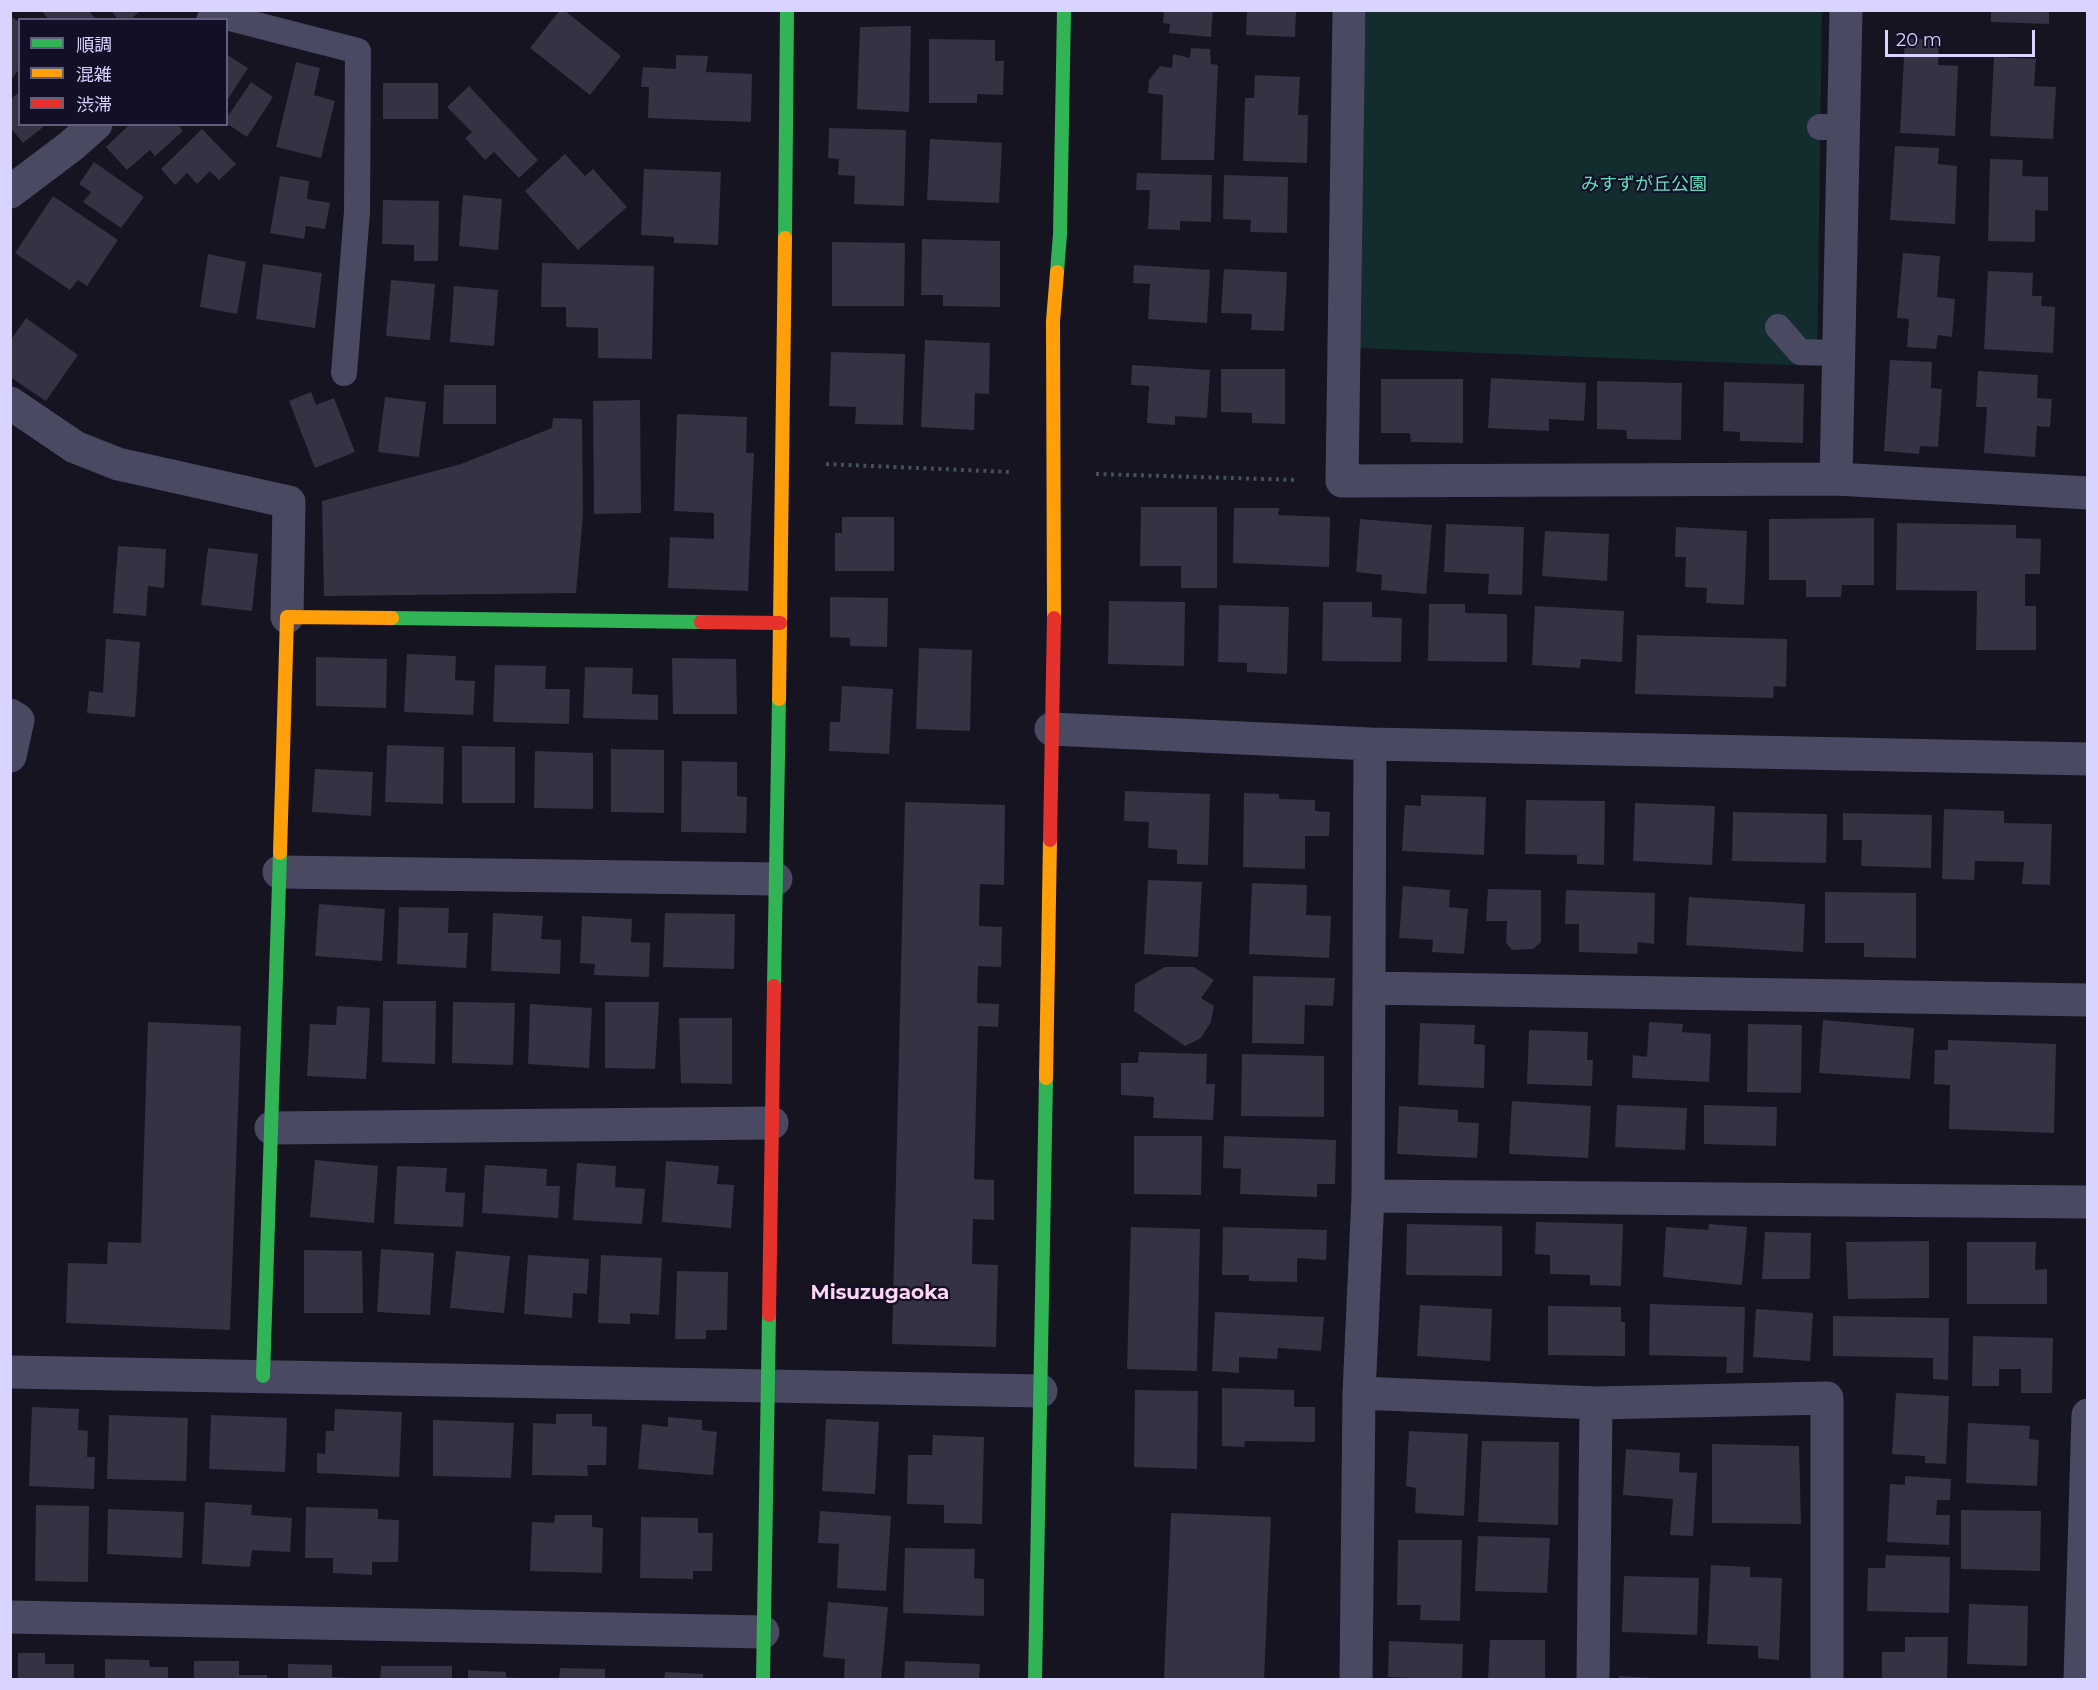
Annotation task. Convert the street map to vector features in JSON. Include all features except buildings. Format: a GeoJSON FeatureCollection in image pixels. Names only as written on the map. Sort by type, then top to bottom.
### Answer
{"type":"FeatureCollection","features":[{"type":"Feature","properties":{"kind":"street"},"geometry":{"type":"LineString","coordinates":[[763,1680],[780,623],[787,10]]}},
{"type":"Feature","properties":{"kind":"street"},"geometry":{"type":"LineString","coordinates":[[1035,1680],[1054,623],[1053,321],[1060,234],[1064,10]]}},
{"type":"Feature","properties":{"kind":"street"},"geometry":{"type":"LineString","coordinates":[[1349,10],[1354,200],[1342,481],[1836,479],[2088,493]]}},
{"type":"Feature","properties":{"kind":"street"},"geometry":{"type":"LineString","coordinates":[[1836,479],[1839,352],[1832,127],[1846,10]]}},
{"type":"Feature","properties":{"kind":"street"},"geometry":{"type":"LineString","coordinates":[[10,192],[71,147],[94,126]]}},
{"type":"Feature","properties":{"kind":"street"},"geometry":{"type":"LineString","coordinates":[[10,403],[75,447],[118,464],[290,502],[263,1376]]}},
{"type":"Feature","properties":{"kind":"street"},"geometry":{"type":"LineString","coordinates":[[287,617],[780,623]]}},
{"type":"Feature","properties":{"kind":"street"},"geometry":{"type":"LineString","coordinates":[[10,715],[18,720],[10,756]]}},
{"type":"Feature","properties":{"kind":"street"},"geometry":{"type":"LineString","coordinates":[[1051,729],[1370,744],[2088,759]]}},
{"type":"Feature","properties":{"kind":"street"},"geometry":{"type":"LineString","coordinates":[[1356,1680],[1359,1393],[1368,1196],[1370,744]]}},
{"type":"Feature","properties":{"kind":"street"},"geometry":{"type":"LineString","coordinates":[[279,872],[776,879]]}},
{"type":"Feature","properties":{"kind":"street"},"geometry":{"type":"LineString","coordinates":[[1369,988],[2088,1000]]}},
{"type":"Feature","properties":{"kind":"street"},"geometry":{"type":"LineString","coordinates":[[271,1128],[772,1123]]}},
{"type":"Feature","properties":{"kind":"street"},"geometry":{"type":"LineString","coordinates":[[1368,1196],[2088,1202]]}},
{"type":"Feature","properties":{"kind":"street"},"geometry":{"type":"LineString","coordinates":[[10,1372],[1041,1391]]}},
{"type":"Feature","properties":{"kind":"street"},"geometry":{"type":"LineString","coordinates":[[1359,1393],[1596,1403],[1827,1398],[1827,1680]]}},
{"type":"Feature","properties":{"kind":"street"},"geometry":{"type":"LineString","coordinates":[[1593,1680],[1596,1403]]}},
{"type":"Feature","properties":{"kind":"street"},"geometry":{"type":"LineString","coordinates":[[2080,1680],[2088,1415]]}},
{"type":"Feature","properties":{"kind":"street"},"geometry":{"type":"LineString","coordinates":[[10,1617],[764,1632]]}},
{"type":"Feature","properties":{"kind":"lane"},"geometry":{"type":"LineString","coordinates":[[218,15],[358,51],[357,212],[344,373]]}},
{"type":"Feature","properties":{"kind":"lane"},"geometry":{"type":"LineString","coordinates":[[1778,327],[1800,352],[1839,352]]}},
{"type":"Feature","properties":{"kind":"green space","name":"みすずが丘公園"},"geometry":{"type":"Polygon","coordinates":[[[1366,11],[1822,11],[1817,366],[1356,348],[1366,11]]]}},
{"type":"Feature","properties":{"kind":"traffic: fast"},"geometry":{"type":"LineString","coordinates":[[785,238],[787,10]]}},
{"type":"Feature","properties":{"kind":"traffic: fast"},"geometry":{"type":"LineString","coordinates":[[1057,272],[1060,234],[1064,10]]}},
{"type":"Feature","properties":{"kind":"traffic: fast"},"geometry":{"type":"LineString","coordinates":[[392,618],[701,622]]}},
{"type":"Feature","properties":{"kind":"traffic: fast"},"geometry":{"type":"LineString","coordinates":[[774,986],[779,699]]}},
{"type":"Feature","properties":{"kind":"traffic: fast"},"geometry":{"type":"LineString","coordinates":[[263,1376],[280,853]]}},
{"type":"Feature","properties":{"kind":"traffic: fast"},"geometry":{"type":"LineString","coordinates":[[1035,1680],[1046,1078]]}},
{"type":"Feature","properties":{"kind":"traffic: fast"},"geometry":{"type":"LineString","coordinates":[[763,1680],[769,1315]]}},
{"type":"Feature","properties":{"kind":"traffic: slow"},"geometry":{"type":"LineString","coordinates":[[779,699],[785,238]]}},
{"type":"Feature","properties":{"kind":"traffic: slow"},"geometry":{"type":"LineString","coordinates":[[1054,618],[1053,321],[1057,272]]}},
{"type":"Feature","properties":{"kind":"traffic: slow"},"geometry":{"type":"LineString","coordinates":[[280,853],[287,617],[392,618]]}},
{"type":"Feature","properties":{"kind":"traffic: slow"},"geometry":{"type":"LineString","coordinates":[[1046,1078],[1050,840]]}},
{"type":"Feature","properties":{"kind":"traffic: jam"},"geometry":{"type":"LineString","coordinates":[[1050,840],[1054,618]]}},
{"type":"Feature","properties":{"kind":"traffic: jam"},"geometry":{"type":"LineString","coordinates":[[701,622],[780,623]]}},
{"type":"Feature","properties":{"kind":"traffic: jam"},"geometry":{"type":"LineString","coordinates":[[769,1315],[774,986]]}},
{"type":"Feature","properties":{"kind":"district","name":"Misuzugaoka"},"geometry":{"type":"Point","coordinates":[880,1293]}}]}
